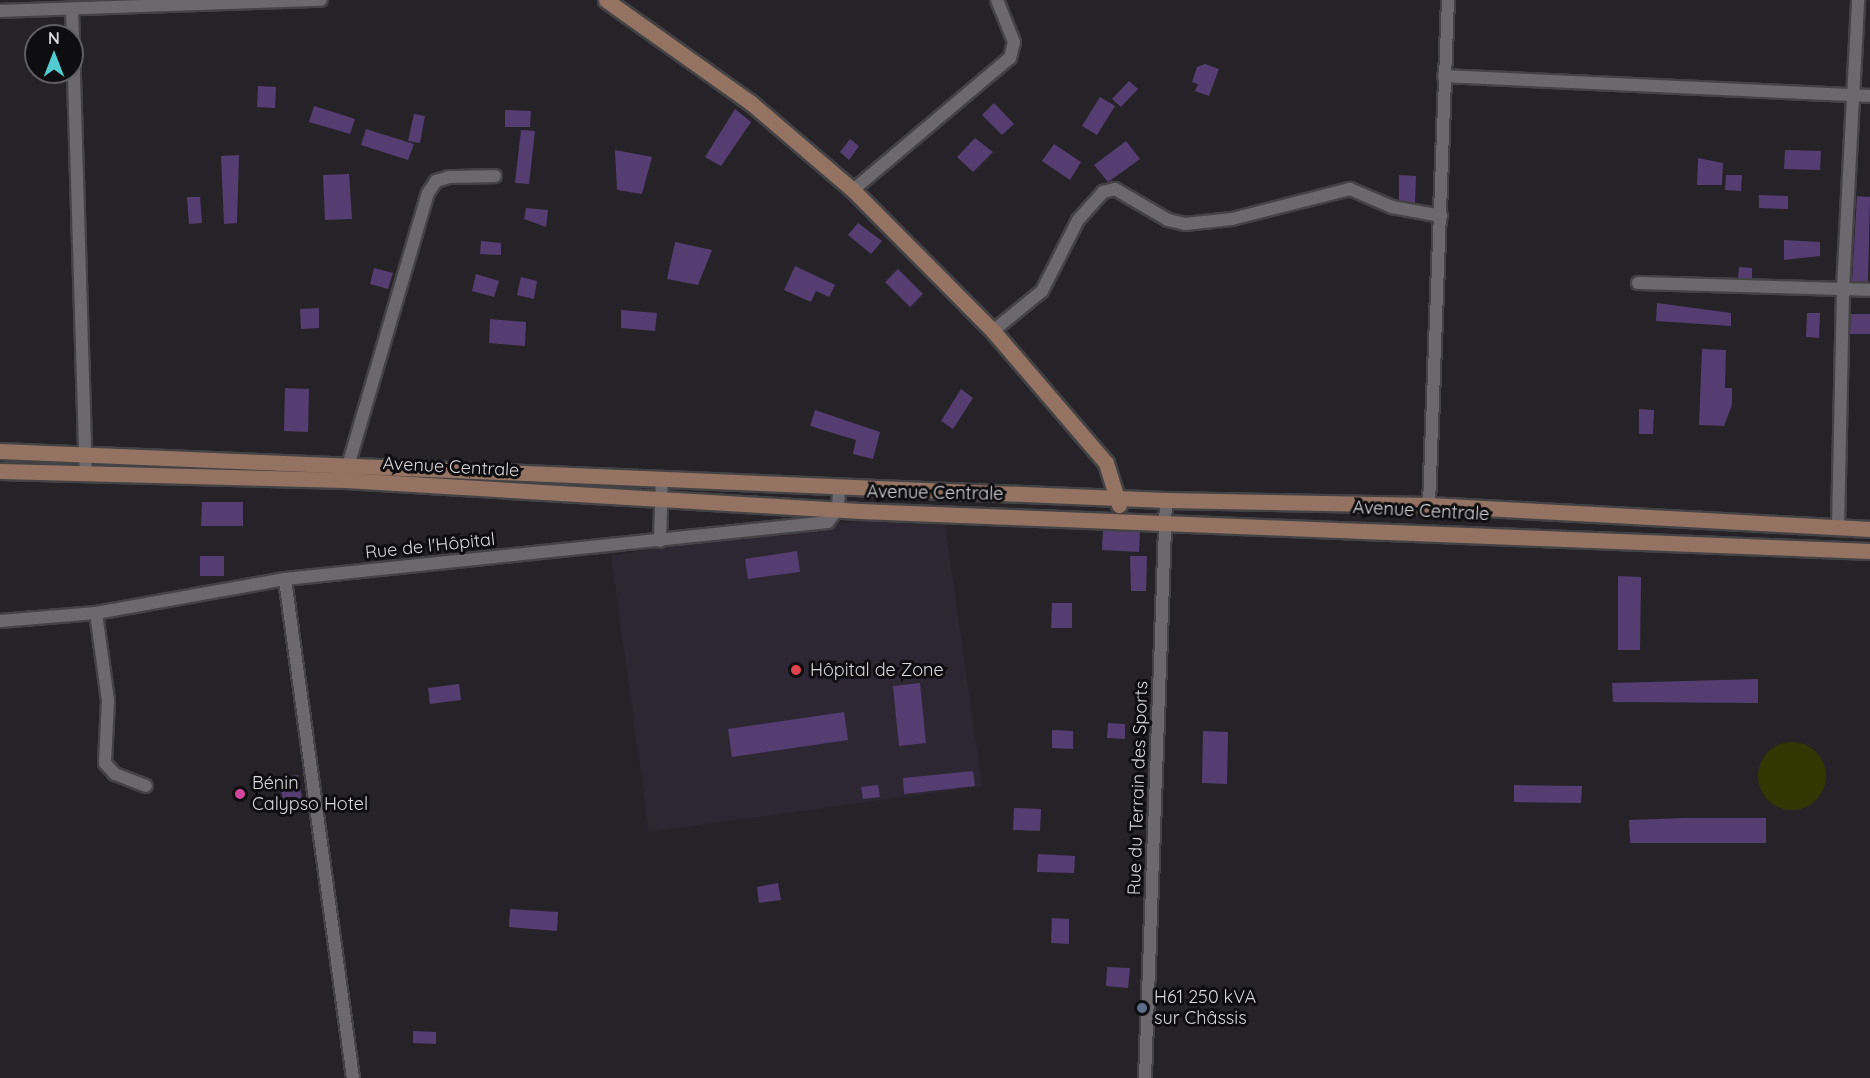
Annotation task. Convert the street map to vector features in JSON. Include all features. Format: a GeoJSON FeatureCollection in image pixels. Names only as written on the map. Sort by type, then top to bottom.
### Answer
{"type":"FeatureCollection","features":[{"type":"Feature","properties":{"kind":"street"},"geometry":{"type":"LineString","coordinates":[[0,11],[321,0]]}},
{"type":"Feature","properties":{"kind":"street"},"geometry":{"type":"LineString","coordinates":[[606,0],[751,104],[853,190],[993,331],[1106,463],[1119,497],[1120,517]]}},
{"type":"Feature","properties":{"kind":"street"},"geometry":{"type":"LineString","coordinates":[[853,190],[1010,58],[1014,42],[997,0]]}},
{"type":"Feature","properties":{"kind":"street"},"geometry":{"type":"LineString","coordinates":[[1429,505],[1448,0]]}},
{"type":"Feature","properties":{"kind":"street"},"geometry":{"type":"LineString","coordinates":[[1838,528],[1842,289],[1858,0]]}},
{"type":"Feature","properties":{"kind":"street"},"geometry":{"type":"LineString","coordinates":[[72,9],[86,473]]}},
{"type":"Feature","properties":{"kind":"street"},"geometry":{"type":"LineString","coordinates":[[1444,76],[1870,96]]}},
{"type":"Feature","properties":{"kind":"street"},"geometry":{"type":"LineString","coordinates":[[346,472],[428,193],[436,182],[449,177],[495,176]]}},
{"type":"Feature","properties":{"kind":"street"},"geometry":{"type":"LineString","coordinates":[[993,331],[1042,291],[1078,220],[1103,192],[1115,189],[1168,220],[1185,224],[1232,219],[1350,189],[1392,207],[1441,216]]}},
{"type":"Feature","properties":{"kind":"street"},"geometry":{"type":"LineString","coordinates":[[1638,283],[1870,290]]}},
{"type":"Feature","properties":{"kind":"street","name":"Avenue Centrale"},"geometry":{"type":"LineString","coordinates":[[0,451],[84,454],[346,472],[664,499],[1870,551]]}},
{"type":"Feature","properties":{"kind":"street","name":"Avenue Centrale"},"geometry":{"type":"LineString","coordinates":[[0,471],[346,472],[662,479],[1166,500],[1429,505],[1870,529]]}},
{"type":"Feature","properties":{"kind":"street"},"geometry":{"type":"LineString","coordinates":[[660,541],[664,499],[662,479]]}},
{"type":"Feature","properties":{"kind":"street"},"geometry":{"type":"LineString","coordinates":[[838,508],[839,487]]}},
{"type":"Feature","properties":{"kind":"street","name":"Rue du Terrain des Sports"},"geometry":{"type":"LineString","coordinates":[[1145,1078],[1166,500]]}},
{"type":"Feature","properties":{"kind":"street","name":"Rue de l'Hôpital"},"geometry":{"type":"LineString","coordinates":[[0,621],[96,613],[285,579],[828,522],[838,508]]}},
{"type":"Feature","properties":{"kind":"street"},"geometry":{"type":"LineString","coordinates":[[285,579],[354,1078]]}},
{"type":"Feature","properties":{"kind":"street"},"geometry":{"type":"LineString","coordinates":[[96,613],[108,701],[105,763],[115,774],[146,786]]}},
{"type":"Feature","properties":{"kind":"shaded area","name":"Hôpital de Zone"},"geometry":{"type":"Polygon","coordinates":[[[943,509],[982,786],[649,832],[611,555],[943,509]]]}},
{"type":"Feature","properties":{"kind":"green space"},"geometry":{"type":"Polygon","coordinates":[[[1785,742],[1799,742],[1811,747],[1821,757],[1826,776],[1821,795],[1811,805],[1799,810],[1785,810],[1773,805],[1763,795],[1758,783],[1758,769],[1763,757],[1773,747],[1785,742]]]}},
{"type":"Feature","properties":{"kind":"building"},"geometry":{"type":"Polygon","coordinates":[[[1205,64],[1219,69],[1209,96],[1195,91],[1198,84],[1192,82],[1197,67],[1205,64]]]}},
{"type":"Feature","properties":{"kind":"building"},"geometry":{"type":"Polygon","coordinates":[[[1129,81],[1138,89],[1121,107],[1112,99],[1129,81]]]}},
{"type":"Feature","properties":{"kind":"building"},"geometry":{"type":"Polygon","coordinates":[[[258,86],[276,87],[275,108],[257,107],[258,86]]]}},
{"type":"Feature","properties":{"kind":"building"},"geometry":{"type":"Polygon","coordinates":[[[1100,97],[1115,106],[1097,135],[1082,126],[1100,97]]]}},
{"type":"Feature","properties":{"kind":"building"},"geometry":{"type":"Polygon","coordinates":[[[994,103],[1014,124],[1002,135],[982,115],[994,103]]]}},
{"type":"Feature","properties":{"kind":"building"},"geometry":{"type":"Polygon","coordinates":[[[314,106],[355,119],[350,134],[309,122],[314,106]]]}},
{"type":"Feature","properties":{"kind":"building"},"geometry":{"type":"Polygon","coordinates":[[[735,109],[751,122],[721,166],[705,157],[735,109]]]}},
{"type":"Feature","properties":{"kind":"building"},"geometry":{"type":"Polygon","coordinates":[[[505,110],[531,111],[530,127],[505,127],[505,110]]]}},
{"type":"Feature","properties":{"kind":"building"},"geometry":{"type":"Polygon","coordinates":[[[414,114],[425,116],[420,143],[408,141],[414,114]]]}},
{"type":"Feature","properties":{"kind":"building"},"geometry":{"type":"Polygon","coordinates":[[[366,129],[414,144],[408,160],[361,145],[366,129]]]}},
{"type":"Feature","properties":{"kind":"building"},"geometry":{"type":"Polygon","coordinates":[[[521,130],[535,131],[529,184],[515,183],[521,130]]]}},
{"type":"Feature","properties":{"kind":"building"},"geometry":{"type":"Polygon","coordinates":[[[975,138],[993,152],[973,172],[957,157],[975,138]]]}},
{"type":"Feature","properties":{"kind":"building"},"geometry":{"type":"Polygon","coordinates":[[[850,139],[859,146],[849,160],[840,152],[850,139]]]}},
{"type":"Feature","properties":{"kind":"building"},"geometry":{"type":"Polygon","coordinates":[[[1126,141],[1140,159],[1108,182],[1094,165],[1126,141]]]}},
{"type":"Feature","properties":{"kind":"building"},"geometry":{"type":"Polygon","coordinates":[[[1054,144],[1081,162],[1070,180],[1042,161],[1054,144]]]}},
{"type":"Feature","properties":{"kind":"building"},"geometry":{"type":"Polygon","coordinates":[[[615,150],[652,157],[642,194],[617,190],[615,150]]]}},
{"type":"Feature","properties":{"kind":"building"},"geometry":{"type":"Polygon","coordinates":[[[1785,150],[1821,151],[1820,170],[1784,169],[1785,150]]]}},
{"type":"Feature","properties":{"kind":"building"},"geometry":{"type":"Polygon","coordinates":[[[239,155],[237,223],[224,224],[221,156],[239,155]]]}},
{"type":"Feature","properties":{"kind":"building"},"geometry":{"type":"Polygon","coordinates":[[[1698,158],[1723,163],[1722,185],[1697,185],[1698,158]]]}},
{"type":"Feature","properties":{"kind":"building"},"geometry":{"type":"Polygon","coordinates":[[[349,174],[352,219],[325,220],[323,175],[349,174]]]}},
{"type":"Feature","properties":{"kind":"building"},"geometry":{"type":"Polygon","coordinates":[[[1399,175],[1416,176],[1415,203],[1399,200],[1399,175]]]}},
{"type":"Feature","properties":{"kind":"building"},"geometry":{"type":"Polygon","coordinates":[[[1726,175],[1742,175],[1741,191],[1725,190],[1726,175]]]}},
{"type":"Feature","properties":{"kind":"building"},"geometry":{"type":"Polygon","coordinates":[[[1759,195],[1788,196],[1788,209],[1759,208],[1759,195]]]}},
{"type":"Feature","properties":{"kind":"building"},"geometry":{"type":"Polygon","coordinates":[[[1857,196],[1870,197],[1868,282],[1852,281],[1857,196]]]}},
{"type":"Feature","properties":{"kind":"building"},"geometry":{"type":"Polygon","coordinates":[[[187,197],[200,197],[202,223],[189,224],[187,197]]]}},
{"type":"Feature","properties":{"kind":"building"},"geometry":{"type":"Polygon","coordinates":[[[526,208],[548,210],[546,227],[524,219],[526,208]]]}},
{"type":"Feature","properties":{"kind":"building"},"geometry":{"type":"Polygon","coordinates":[[[858,223],[882,241],[871,254],[848,235],[858,223]]]}},
{"type":"Feature","properties":{"kind":"building"},"geometry":{"type":"Polygon","coordinates":[[[1784,240],[1820,242],[1820,256],[1784,260],[1784,240]]]}},
{"type":"Feature","properties":{"kind":"building"},"geometry":{"type":"Polygon","coordinates":[[[481,241],[501,243],[501,255],[480,254],[481,241]]]}},
{"type":"Feature","properties":{"kind":"building"},"geometry":{"type":"Polygon","coordinates":[[[675,242],[712,250],[698,285],[667,279],[675,242]]]}},
{"type":"Feature","properties":{"kind":"building"},"geometry":{"type":"Polygon","coordinates":[[[795,266],[835,285],[829,297],[816,291],[811,302],[784,290],[795,266]]]}},
{"type":"Feature","properties":{"kind":"building"},"geometry":{"type":"Polygon","coordinates":[[[1739,267],[1752,268],[1752,278],[1738,278],[1739,267]]]}},
{"type":"Feature","properties":{"kind":"building"},"geometry":{"type":"Polygon","coordinates":[[[374,268],[393,273],[388,289],[370,284],[374,268]]]}},
{"type":"Feature","properties":{"kind":"building"},"geometry":{"type":"Polygon","coordinates":[[[898,269],[923,294],[910,307],[885,282],[898,269]]]}},
{"type":"Feature","properties":{"kind":"building"},"geometry":{"type":"Polygon","coordinates":[[[476,274],[499,281],[494,297],[472,291],[476,274]]]}},
{"type":"Feature","properties":{"kind":"building"},"geometry":{"type":"Polygon","coordinates":[[[521,277],[537,281],[534,299],[517,295],[521,277]]]}},
{"type":"Feature","properties":{"kind":"building"},"geometry":{"type":"Polygon","coordinates":[[[1657,303],[1731,313],[1731,326],[1656,321],[1657,303]]]}},
{"type":"Feature","properties":{"kind":"building"},"geometry":{"type":"Polygon","coordinates":[[[319,308],[319,328],[301,329],[300,309],[319,308]]]}},
{"type":"Feature","properties":{"kind":"building"},"geometry":{"type":"Polygon","coordinates":[[[621,310],[657,313],[655,331],[621,328],[621,310]]]}},
{"type":"Feature","properties":{"kind":"building"},"geometry":{"type":"Polygon","coordinates":[[[1807,313],[1820,313],[1819,338],[1806,337],[1807,313]]]}},
{"type":"Feature","properties":{"kind":"building"},"geometry":{"type":"Polygon","coordinates":[[[1851,314],[1870,314],[1870,334],[1850,334],[1851,314]]]}},
{"type":"Feature","properties":{"kind":"building"},"geometry":{"type":"Polygon","coordinates":[[[490,319],[526,322],[525,346],[489,343],[490,319]]]}},
{"type":"Feature","properties":{"kind":"building"},"geometry":{"type":"Polygon","coordinates":[[[1702,349],[1726,350],[1725,388],[1732,388],[1732,405],[1724,426],[1699,425],[1702,349]]]}},
{"type":"Feature","properties":{"kind":"building"},"geometry":{"type":"Polygon","coordinates":[[[285,388],[309,389],[308,432],[284,431],[285,388]]]}},
{"type":"Feature","properties":{"kind":"building"},"geometry":{"type":"Polygon","coordinates":[[[961,389],[973,398],[953,429],[941,421],[961,389]]]}},
{"type":"Feature","properties":{"kind":"building"},"geometry":{"type":"Polygon","coordinates":[[[1639,409],[1654,410],[1653,434],[1639,434],[1639,409]]]}},
{"type":"Feature","properties":{"kind":"building"},"geometry":{"type":"Polygon","coordinates":[[[815,410],[880,432],[873,459],[853,454],[856,440],[810,426],[815,410]]]}},
{"type":"Feature","properties":{"kind":"building"},"geometry":{"type":"Polygon","coordinates":[[[202,502],[243,502],[243,526],[201,526],[202,502]]]}},
{"type":"Feature","properties":{"kind":"building"},"geometry":{"type":"Polygon","coordinates":[[[1103,530],[1140,532],[1139,552],[1102,550],[1103,530]]]}},
{"type":"Feature","properties":{"kind":"building"},"geometry":{"type":"Polygon","coordinates":[[[797,551],[800,572],[748,579],[745,559],[797,551]]]}},
{"type":"Feature","properties":{"kind":"building"},"geometry":{"type":"Polygon","coordinates":[[[200,556],[224,556],[224,576],[200,576],[200,556]]]}},
{"type":"Feature","properties":{"kind":"building"},"geometry":{"type":"Polygon","coordinates":[[[1130,556],[1147,556],[1146,591],[1131,591],[1130,556]]]}},
{"type":"Feature","properties":{"kind":"building"},"geometry":{"type":"Polygon","coordinates":[[[1618,576],[1641,577],[1640,650],[1618,650],[1618,576]]]}},
{"type":"Feature","properties":{"kind":"building"},"geometry":{"type":"Polygon","coordinates":[[[1052,603],[1072,603],[1072,628],[1051,628],[1052,603]]]}},
{"type":"Feature","properties":{"kind":"building"},"geometry":{"type":"Polygon","coordinates":[[[1758,679],[1758,703],[1613,702],[1612,683],[1758,679]]]}},
{"type":"Feature","properties":{"kind":"building"},"geometry":{"type":"Polygon","coordinates":[[[920,683],[926,743],[899,746],[893,686],[920,683]]]}},
{"type":"Feature","properties":{"kind":"building"},"geometry":{"type":"Polygon","coordinates":[[[459,684],[461,700],[430,704],[428,688],[459,684]]]}},
{"type":"Feature","properties":{"kind":"building"},"geometry":{"type":"Polygon","coordinates":[[[844,712],[848,740],[732,757],[728,729],[844,712]]]}},
{"type":"Feature","properties":{"kind":"building"},"geometry":{"type":"Polygon","coordinates":[[[1108,723],[1125,724],[1125,739],[1107,738],[1108,723]]]}},
{"type":"Feature","properties":{"kind":"building"},"geometry":{"type":"Polygon","coordinates":[[[1052,730],[1073,731],[1073,749],[1052,748],[1052,730]]]}},
{"type":"Feature","properties":{"kind":"building"},"geometry":{"type":"Polygon","coordinates":[[[1203,731],[1228,732],[1227,784],[1202,783],[1203,731]]]}},
{"type":"Feature","properties":{"kind":"building"},"geometry":{"type":"Polygon","coordinates":[[[973,771],[975,786],[904,794],[903,778],[973,771]]]}},
{"type":"Feature","properties":{"kind":"building"},"geometry":{"type":"Polygon","coordinates":[[[298,775],[303,804],[284,807],[279,778],[298,775]]]}},
{"type":"Feature","properties":{"kind":"building"},"geometry":{"type":"Polygon","coordinates":[[[878,785],[880,797],[863,799],[861,787],[878,785]]]}},
{"type":"Feature","properties":{"kind":"building"},"geometry":{"type":"Polygon","coordinates":[[[1514,785],[1582,786],[1581,803],[1514,802],[1514,785]]]}},
{"type":"Feature","properties":{"kind":"building"},"geometry":{"type":"Polygon","coordinates":[[[1014,808],[1041,809],[1040,831],[1013,830],[1014,808]]]}},
{"type":"Feature","properties":{"kind":"building"},"geometry":{"type":"Polygon","coordinates":[[[1766,818],[1766,843],[1630,843],[1629,820],[1766,818]]]}},
{"type":"Feature","properties":{"kind":"building"},"geometry":{"type":"Polygon","coordinates":[[[1038,854],[1075,856],[1074,873],[1037,872],[1038,854]]]}},
{"type":"Feature","properties":{"kind":"building"},"geometry":{"type":"Polygon","coordinates":[[[778,883],[781,900],[759,903],[757,887],[778,883]]]}},
{"type":"Feature","properties":{"kind":"building"},"geometry":{"type":"Polygon","coordinates":[[[510,909],[558,912],[557,931],[509,927],[510,909]]]}},
{"type":"Feature","properties":{"kind":"building"},"geometry":{"type":"Polygon","coordinates":[[[1052,918],[1069,919],[1069,944],[1051,943],[1052,918]]]}},
{"type":"Feature","properties":{"kind":"building"},"geometry":{"type":"Polygon","coordinates":[[[1107,967],[1130,968],[1128,988],[1106,986],[1107,967]]]}},
{"type":"Feature","properties":{"kind":"building"},"geometry":{"type":"Polygon","coordinates":[[[413,1031],[436,1032],[436,1044],[413,1043],[413,1031]]]}},
{"type":"Feature","properties":{"kind":"place","name":"Hôpital de Zone"},"geometry":{"type":"Point","coordinates":[796,670]}},
{"type":"Feature","properties":{"kind":"place","name":"Bénin Calypso Hotel"},"geometry":{"type":"Point","coordinates":[240,794]}},
{"type":"Feature","properties":{"kind":"place","name":"H61 250 kVA sur Châssis"},"geometry":{"type":"Point","coordinates":[1142,1008]}}]}
